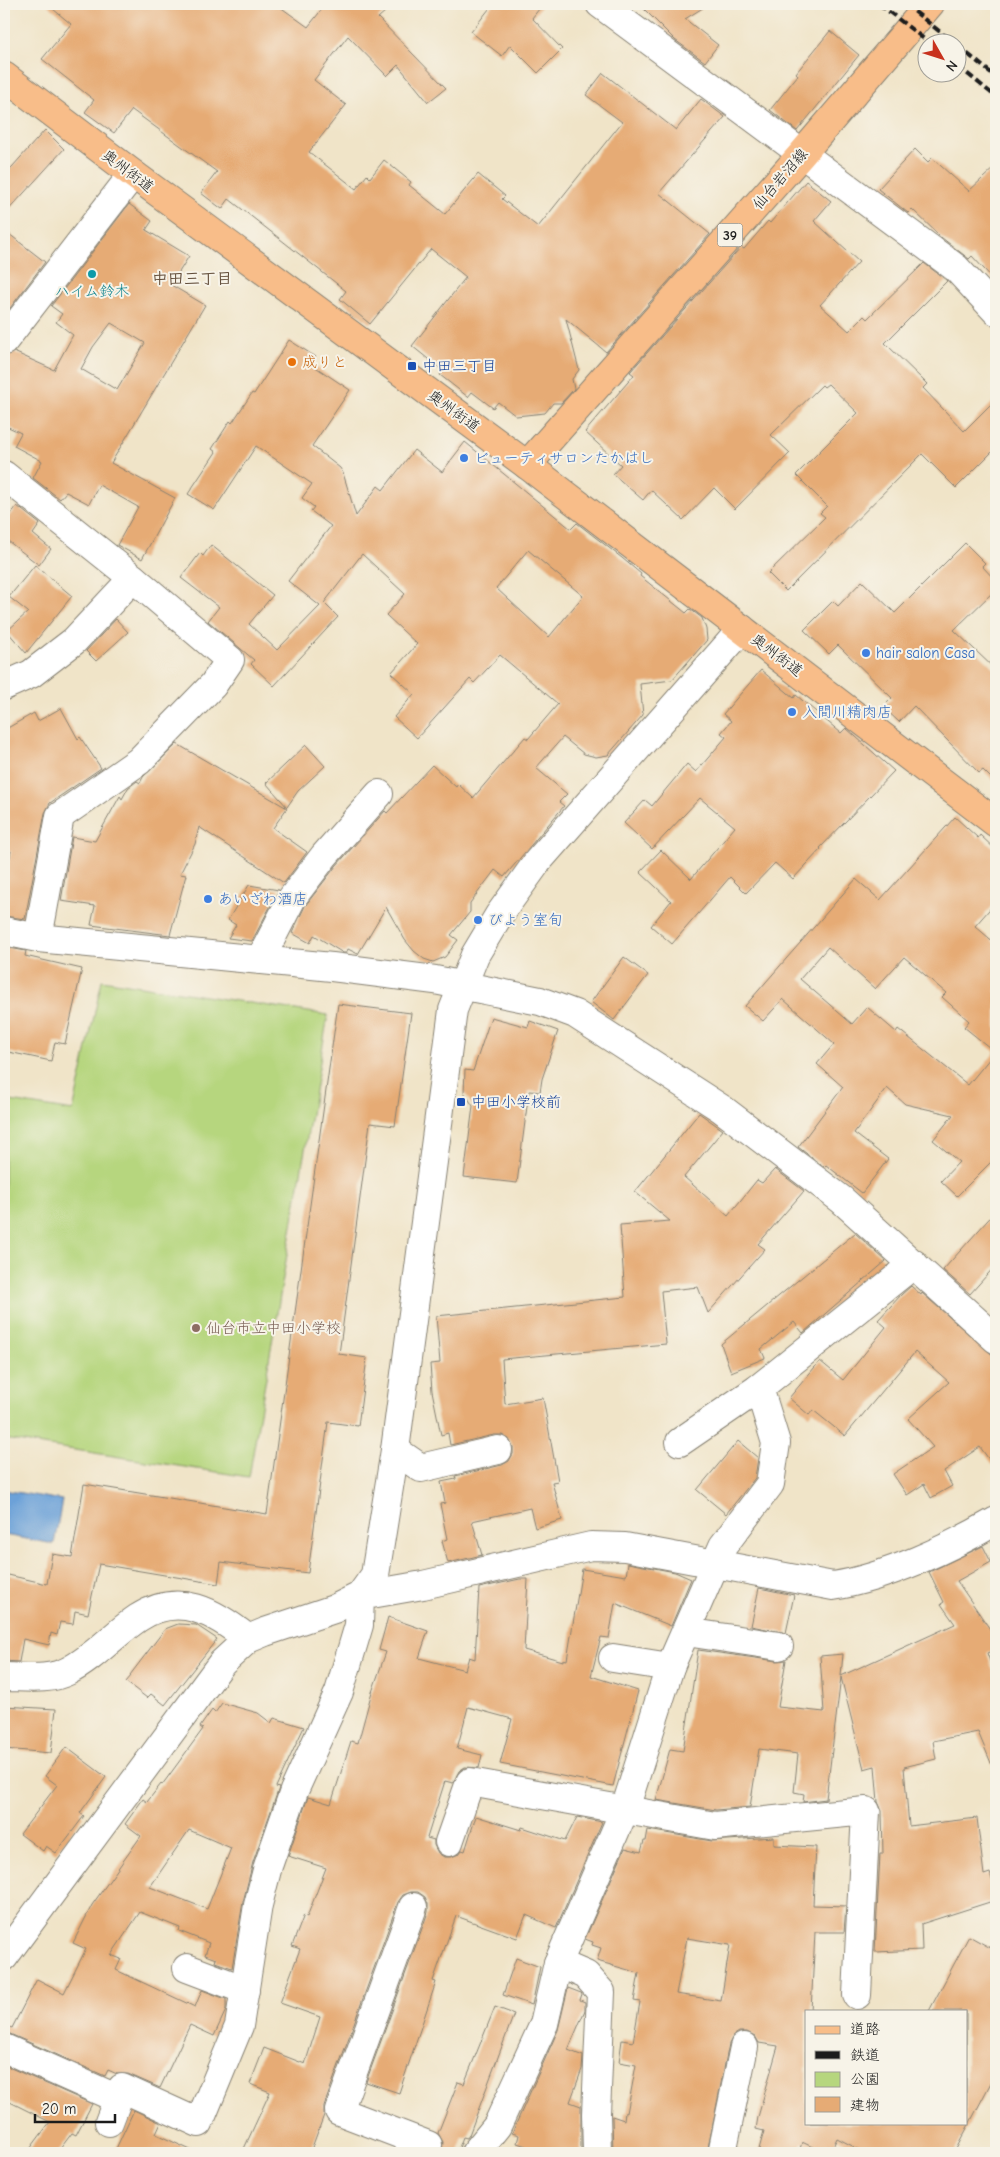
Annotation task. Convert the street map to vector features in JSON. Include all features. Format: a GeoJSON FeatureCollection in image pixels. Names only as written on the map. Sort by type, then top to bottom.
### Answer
{"type":"FeatureCollection","features":[{"type":"Feature","properties":{"kind":"main road","name":"仙台岩沼線"},"geometry":{"type":"LineString","coordinates":[[528,465],[801,155],[930,4]]}},
{"type":"Feature","properties":{"kind":"main road","name":"奥州街道"},"geometry":{"type":"LineString","coordinates":[[4,76],[133,174],[528,465],[996,823]]}},
{"type":"Feature","properties":{"kind":"street"},"geometry":{"type":"LineString","coordinates":[[600,4],[801,155],[956,268],[996,312]]}},
{"type":"Feature","properties":{"kind":"street"},"geometry":{"type":"LineString","coordinates":[[4,341],[133,174]]}},
{"type":"Feature","properties":{"kind":"street"},"geometry":{"type":"LineString","coordinates":[[4,475],[133,578],[230,660],[213,685],[139,761],[60,816],[38,938]]}},
{"type":"Feature","properties":{"kind":"street"},"geometry":{"type":"LineString","coordinates":[[4,686],[31,674],[74,641],[133,578]]}},
{"type":"Feature","properties":{"kind":"street"},"geometry":{"type":"LineString","coordinates":[[4,2048],[113,2110],[122,2088],[199,2123],[239,2026],[258,1905],[268,1866],[294,1792],[339,1692],[359,1625],[360,1596],[375,1575],[395,1450],[453,1010],[462,984],[474,955],[499,915],[538,861],[742,629]]}},
{"type":"Feature","properties":{"kind":"street"},"geometry":{"type":"LineString","coordinates":[[260,960],[292,898],[324,856],[379,794]]}},
{"type":"Feature","properties":{"kind":"street"},"geometry":{"type":"LineString","coordinates":[[4,931],[38,938],[341,968],[462,984],[540,1001],[575,1014],[722,1109],[842,1200],[996,1339]]}},
{"type":"Feature","properties":{"kind":"street"},"geometry":{"type":"LineString","coordinates":[[680,1442],[759,1388],[914,1264]]}},
{"type":"Feature","properties":{"kind":"street"},"geometry":{"type":"LineString","coordinates":[[475,2153],[497,2126],[544,2024],[558,1963],[625,1809],[670,1667],[715,1564],[723,1546],[770,1484],[776,1442],[759,1388]]}},
{"type":"Feature","properties":{"kind":"street"},"geometry":{"type":"LineString","coordinates":[[395,1450],[421,1468],[498,1450]]}},
{"type":"Feature","properties":{"kind":"street"},"geometry":{"type":"LineString","coordinates":[[4,1958],[222,1663],[248,1640],[265,1632],[334,1609],[360,1596],[423,1585],[591,1546],[625,1547],[833,1586],[859,1582],[915,1560],[996,1521]]}},
{"type":"Feature","properties":{"kind":"street"},"geometry":{"type":"LineString","coordinates":[[4,1677],[50,1677],[67,1672],[97,1652],[139,1617],[168,1606],[202,1608],[227,1622],[248,1640]]}},
{"type":"Feature","properties":{"kind":"street"},"geometry":{"type":"LineString","coordinates":[[686,1632],[779,1646]]}},
{"type":"Feature","properties":{"kind":"street"},"geometry":{"type":"LineString","coordinates":[[613,1658],[670,1667]]}},
{"type":"Feature","properties":{"kind":"street"},"geometry":{"type":"LineString","coordinates":[[449,1842],[470,1782],[715,1826],[866,1811],[857,1994]]}},
{"type":"Feature","properties":{"kind":"street"},"geometry":{"type":"LineString","coordinates":[[413,1907],[339,2111],[428,2145],[425,2153]]}},
{"type":"Feature","properties":{"kind":"street"},"geometry":{"type":"LineString","coordinates":[[558,1963],[586,1975],[601,1992],[596,2114],[597,2153]]}},
{"type":"Feature","properties":{"kind":"street"},"geometry":{"type":"LineString","coordinates":[[187,1968],[245,1990]]}},
{"type":"Feature","properties":{"kind":"street"},"geometry":{"type":"LineString","coordinates":[[722,2153],[744,2048]]}},
{"type":"Feature","properties":{"kind":"green space"},"geometry":{"type":"Polygon","coordinates":[[[102,980],[328,1015],[249,1477],[4,1439],[4,1100],[73,1111],[102,980]]]}},
{"type":"Feature","properties":{"kind":"water"},"geometry":{"type":"Polygon","coordinates":[[[4,1490],[62,1500],[54,1544],[4,1535],[4,1490]]]}},
{"type":"Feature","properties":{"kind":"building"},"geometry":{"type":"Polygon","coordinates":[[[47,4],[276,4],[308,27],[326,4],[394,4],[378,18],[446,88],[428,102],[398,65],[387,76],[348,36],[314,80],[346,105],[309,152],[356,189],[367,175],[370,178],[384,160],[411,182],[409,185],[445,214],[478,174],[505,196],[502,199],[538,227],[622,122],[586,95],[603,73],[676,130],[701,99],[725,117],[659,193],[710,234],[606,352],[566,319],[579,370],[572,379],[574,389],[561,403],[553,403],[545,413],[516,416],[498,402],[493,408],[472,392],[468,397],[440,375],[443,371],[412,346],[466,277],[431,249],[370,324],[340,299],[346,291],[229,199],[222,209],[201,193],[217,172],[132,110],[114,133],[85,112],[94,100],[42,59],[71,24],[47,4]]]}},
{"type":"Feature","properties":{"kind":"building"},"geometry":{"type":"Polygon","coordinates":[[[493,4],[543,4],[532,18],[562,49],[538,73],[510,45],[502,56],[471,32],[493,4]]]}},
{"type":"Feature","properties":{"kind":"building"},"geometry":{"type":"Polygon","coordinates":[[[639,4],[709,4],[685,19],[718,45],[705,62],[675,40],[639,4]]]}},
{"type":"Feature","properties":{"kind":"building"},"geometry":{"type":"Polygon","coordinates":[[[830,31],[859,55],[797,131],[770,110],[798,75],[796,73],[830,31]]]}},
{"type":"Feature","properties":{"kind":"building"},"geometry":{"type":"Polygon","coordinates":[[[45,130],[64,149],[4,215],[4,176],[45,130]]]}},
{"type":"Feature","properties":{"kind":"building"},"geometry":{"type":"Polygon","coordinates":[[[915,149],[928,162],[932,158],[969,191],[996,166],[996,282],[972,256],[969,259],[942,238],[912,209],[908,213],[878,189],[915,149]]]}},
{"type":"Feature","properties":{"kind":"building"},"geometry":{"type":"Polygon","coordinates":[[[806,181],[831,201],[814,221],[859,262],[820,305],[849,331],[864,316],[867,319],[924,263],[946,280],[885,343],[927,384],[923,388],[964,431],[996,399],[996,448],[956,488],[922,454],[786,591],[768,573],[825,517],[820,513],[827,506],[796,475],[858,413],[828,384],[824,387],[822,385],[771,435],[790,453],[735,509],[714,488],[683,520],[651,490],[643,500],[613,474],[621,465],[585,432],[634,375],[630,372],[741,247],[744,249],[768,221],[770,223],[806,181]]]}},
{"type":"Feature","properties":{"kind":"building"},"geometry":{"type":"Polygon","coordinates":[[[129,204],[152,221],[146,230],[189,256],[171,285],[205,305],[111,463],[175,498],[142,559],[117,545],[138,507],[99,485],[89,504],[66,492],[60,499],[33,478],[42,461],[14,446],[21,433],[4,425],[4,356],[14,352],[54,370],[73,335],[56,322],[62,314],[51,306],[129,204]],[[111,323],[93,347],[81,369],[117,390],[145,343],[111,323]]]}},
{"type":"Feature","properties":{"kind":"building"},"geometry":{"type":"Polygon","coordinates":[[[4,230],[45,262],[4,316],[4,230]]]}},
{"type":"Feature","properties":{"kind":"building"},"geometry":{"type":"Polygon","coordinates":[[[289,340],[316,357],[311,364],[350,390],[312,446],[340,468],[356,516],[378,486],[383,490],[414,450],[442,472],[465,442],[571,529],[577,523],[622,558],[641,574],[640,576],[686,613],[690,609],[702,618],[706,629],[707,640],[672,680],[640,684],[643,715],[608,755],[596,757],[584,754],[563,737],[536,768],[567,794],[559,802],[564,806],[504,877],[495,870],[470,903],[470,912],[451,935],[458,940],[445,957],[433,962],[424,959],[414,951],[405,940],[386,907],[358,954],[348,949],[346,953],[343,953],[314,935],[310,943],[292,933],[305,906],[336,866],[385,811],[387,813],[432,765],[456,787],[458,784],[473,798],[525,737],[528,739],[558,704],[500,655],[474,683],[470,679],[417,738],[394,717],[414,694],[391,673],[417,644],[386,615],[405,594],[362,554],[324,603],[338,617],[274,686],[251,664],[254,660],[208,621],[219,607],[181,578],[200,553],[203,556],[211,545],[273,595],[249,624],[277,650],[320,606],[288,581],[331,526],[311,511],[314,507],[302,498],[312,484],[256,446],[214,510],[188,494],[216,452],[212,449],[230,421],[232,423],[252,393],[254,394],[289,340]],[[528,550],[496,588],[549,637],[583,596],[528,550]]]}},
{"type":"Feature","properties":{"kind":"building"},"geometry":{"type":"Polygon","coordinates":[[[17,506],[40,524],[33,534],[51,549],[39,565],[4,538],[4,523],[17,506]]]}},
{"type":"Feature","properties":{"kind":"building"},"geometry":{"type":"Polygon","coordinates":[[[965,543],[985,563],[982,566],[996,581],[996,589],[954,630],[996,670],[996,783],[983,770],[979,773],[914,706],[899,722],[883,707],[892,698],[838,645],[829,654],[804,630],[833,601],[838,606],[862,581],[895,613],[965,543]]]}},
{"type":"Feature","properties":{"kind":"building"},"geometry":{"type":"Polygon","coordinates":[[[35,565],[72,596],[26,653],[7,631],[28,612],[9,597],[35,565]]]}},
{"type":"Feature","properties":{"kind":"building"},"geometry":{"type":"Polygon","coordinates":[[[116,619],[128,632],[96,661],[86,651],[116,619]]]}},
{"type":"Feature","properties":{"kind":"building"},"geometry":{"type":"Polygon","coordinates":[[[761,670],[794,698],[796,695],[841,733],[846,728],[894,771],[793,879],[775,863],[746,893],[730,877],[672,944],[651,926],[671,901],[640,872],[661,850],[691,879],[735,827],[700,798],[652,849],[624,823],[645,800],[652,806],[687,764],[696,772],[726,737],[721,733],[731,721],[723,714],[761,670]]]}},
{"type":"Feature","properties":{"kind":"building"},"geometry":{"type":"Polygon","coordinates":[[[61,708],[78,739],[80,737],[101,768],[50,803],[45,813],[25,919],[4,916],[4,889],[11,851],[5,851],[8,794],[4,797],[4,730],[34,713],[38,721],[61,708]]]}},
{"type":"Feature","properties":{"kind":"building"},"geometry":{"type":"Polygon","coordinates":[[[177,744],[287,808],[273,828],[307,852],[284,883],[199,827],[195,844],[180,874],[186,875],[170,935],[91,925],[95,906],[61,901],[72,837],[95,841],[120,796],[122,799],[128,788],[137,781],[140,783],[143,777],[177,744]]]}},
{"type":"Feature","properties":{"kind":"building"},"geometry":{"type":"Polygon","coordinates":[[[306,745],[325,766],[298,791],[287,807],[266,783],[306,745]]]}},
{"type":"Feature","properties":{"kind":"building"},"geometry":{"type":"Polygon","coordinates":[[[955,817],[978,838],[980,835],[996,850],[996,902],[975,926],[996,944],[996,1157],[957,1196],[941,1181],[959,1162],[933,1140],[953,1115],[905,1104],[887,1088],[854,1133],[888,1159],[862,1193],[826,1165],[824,1167],[798,1147],[843,1087],[817,1064],[834,1044],[783,999],[763,1021],[745,1006],[856,879],[880,900],[955,817]],[[828,947],[800,979],[852,1024],[867,1007],[896,1032],[898,1029],[968,1085],[995,1052],[964,1027],[969,1021],[942,997],[946,993],[904,957],[875,989],[828,947]]]}},
{"type":"Feature","properties":{"kind":"building"},"geometry":{"type":"Polygon","coordinates":[[[249,885],[279,890],[252,941],[228,938],[236,925],[228,920],[249,885]]]}},
{"type":"Feature","properties":{"kind":"building"},"geometry":{"type":"Polygon","coordinates":[[[4,947],[26,951],[25,956],[82,969],[65,1044],[55,1042],[51,1061],[4,1051],[4,947]]]}},
{"type":"Feature","properties":{"kind":"building"},"geometry":{"type":"Polygon","coordinates":[[[624,957],[648,975],[614,1020],[591,1002],[624,957]]]}},
{"type":"Feature","properties":{"kind":"building"},"geometry":{"type":"Polygon","coordinates":[[[338,1004],[411,1013],[395,1126],[370,1123],[339,1354],[367,1358],[358,1426],[328,1422],[308,1573],[221,1562],[218,1584],[99,1564],[88,1614],[75,1611],[73,1624],[60,1622],[57,1635],[51,1633],[49,1645],[23,1639],[19,1662],[4,1661],[4,1574],[47,1584],[52,1554],[72,1557],[84,1484],[267,1514],[338,1004]]]}},
{"type":"Feature","properties":{"kind":"building"},"geometry":{"type":"Polygon","coordinates":[[[491,1017],[528,1027],[530,1021],[558,1031],[542,1079],[540,1092],[529,1091],[517,1183],[464,1177],[473,1106],[464,1092],[465,1070],[473,1071],[491,1017]]]}},
{"type":"Feature","properties":{"kind":"building"},"geometry":{"type":"Polygon","coordinates":[[[699,1113],[723,1130],[684,1177],[728,1216],[757,1180],[762,1183],[775,1169],[804,1191],[758,1244],[765,1249],[708,1313],[698,1287],[661,1291],[666,1344],[502,1359],[505,1404],[543,1398],[558,1481],[552,1482],[562,1520],[535,1528],[530,1508],[472,1521],[482,1555],[448,1563],[442,1541],[447,1539],[440,1504],[445,1503],[441,1482],[456,1479],[455,1476],[502,1465],[509,1461],[513,1454],[513,1447],[509,1439],[502,1435],[494,1435],[450,1445],[448,1433],[441,1435],[432,1391],[430,1364],[440,1363],[436,1316],[625,1297],[620,1225],[670,1221],[635,1192],[699,1113]]]}},
{"type":"Feature","properties":{"kind":"building"},"geometry":{"type":"Polygon","coordinates":[[[996,1211],[996,1265],[970,1294],[943,1270],[996,1211]]]}},
{"type":"Feature","properties":{"kind":"building"},"geometry":{"type":"Polygon","coordinates":[[[855,1233],[886,1261],[803,1333],[794,1322],[761,1349],[765,1358],[731,1372],[721,1344],[855,1233]]]}},
{"type":"Feature","properties":{"kind":"building"},"geometry":{"type":"Polygon","coordinates":[[[911,1286],[921,1295],[922,1293],[996,1358],[996,1469],[980,1447],[944,1471],[952,1486],[931,1498],[924,1484],[907,1495],[893,1474],[933,1447],[908,1419],[949,1382],[915,1352],[845,1436],[813,1410],[809,1415],[789,1398],[820,1361],[843,1380],[886,1327],[878,1320],[911,1286]]]}},
{"type":"Feature","properties":{"kind":"building"},"geometry":{"type":"Polygon","coordinates":[[[738,1441],[758,1458],[755,1478],[726,1514],[697,1490],[738,1441]]]}},
{"type":"Feature","properties":{"kind":"building"},"geometry":{"type":"Polygon","coordinates":[[[983,1546],[991,1562],[957,1581],[996,1638],[996,1649],[987,1653],[996,1679],[996,1775],[978,1732],[933,1741],[936,1759],[904,1767],[909,1826],[977,1818],[984,1875],[990,1873],[996,1893],[996,1900],[921,1924],[922,1950],[875,1952],[880,1854],[883,1854],[882,1811],[878,1802],[875,1766],[864,1769],[841,1677],[826,1799],[803,1802],[804,1794],[794,1792],[798,1754],[759,1749],[750,1807],[716,1810],[656,1800],[670,1749],[683,1751],[698,1650],[777,1661],[786,1660],[778,1707],[824,1712],[820,1656],[843,1654],[841,1676],[955,1624],[941,1604],[944,1602],[929,1572],[983,1546]]]}},
{"type":"Feature","properties":{"kind":"building"},"geometry":{"type":"Polygon","coordinates":[[[628,1563],[675,1572],[691,1579],[671,1626],[615,1603],[609,1638],[601,1637],[591,1676],[638,1691],[613,1786],[500,1764],[512,1719],[468,1707],[457,1749],[482,1755],[479,1768],[465,1767],[459,1771],[453,1783],[445,1781],[427,1838],[434,1840],[438,1853],[444,1857],[451,1857],[459,1854],[462,1850],[465,1851],[476,1816],[521,1830],[522,1827],[565,1841],[577,1817],[602,1822],[556,1928],[526,1915],[517,1938],[456,1916],[433,1981],[436,1982],[399,2093],[366,2082],[428,1912],[428,1904],[425,1897],[418,1892],[403,1895],[398,1902],[324,2106],[324,2115],[310,2153],[242,2153],[270,2092],[250,2084],[264,2048],[305,2064],[320,2017],[280,2003],[300,1949],[292,1946],[304,1915],[307,1917],[326,1868],[288,1856],[308,1797],[331,1804],[351,1741],[358,1743],[371,1695],[386,1652],[379,1650],[388,1617],[428,1631],[419,1658],[465,1670],[469,1657],[475,1659],[479,1588],[528,1579],[524,1650],[563,1661],[563,1659],[567,1660],[582,1569],[626,1576],[628,1563]]]}},
{"type":"Feature","properties":{"kind":"building"},"geometry":{"type":"Polygon","coordinates":[[[759,1588],[794,1595],[786,1633],[751,1626],[759,1588]]]}},
{"type":"Feature","properties":{"kind":"building"},"geometry":{"type":"Polygon","coordinates":[[[178,1624],[196,1625],[217,1639],[165,1705],[151,1694],[147,1698],[126,1682],[165,1629],[178,1624]]]}},
{"type":"Feature","properties":{"kind":"building"},"geometry":{"type":"Polygon","coordinates":[[[222,1703],[258,1713],[271,1723],[274,1718],[304,1727],[276,1787],[279,1788],[253,1862],[243,1902],[232,1968],[215,1962],[216,1959],[205,1955],[209,1943],[179,1931],[180,1928],[140,1912],[111,1955],[121,1959],[116,1970],[195,2007],[202,1990],[226,1999],[226,2010],[214,2036],[190,2025],[160,2088],[128,2074],[117,2074],[108,2070],[105,2076],[4,2033],[4,2024],[12,2028],[37,1979],[64,1993],[86,1949],[73,1943],[92,1905],[141,1836],[125,1824],[143,1799],[147,1802],[162,1785],[203,1729],[200,1727],[212,1710],[215,1713],[222,1703]],[[189,1830],[150,1887],[207,1909],[231,1848],[189,1830]]]}},
{"type":"Feature","properties":{"kind":"building"},"geometry":{"type":"Polygon","coordinates":[[[4,1706],[56,1709],[51,1753],[4,1749],[4,1706]]]}},
{"type":"Feature","properties":{"kind":"building"},"geometry":{"type":"Polygon","coordinates":[[[66,1747],[106,1777],[80,1813],[84,1816],[56,1853],[46,1846],[43,1851],[20,1834],[57,1785],[45,1776],[66,1747]]]}},
{"type":"Feature","properties":{"kind":"building"},"geometry":{"type":"Polygon","coordinates":[[[648,1830],[712,1841],[774,1837],[774,1845],[816,1847],[813,1905],[846,1906],[844,1932],[815,1932],[811,2010],[805,2010],[805,2124],[968,2124],[968,2010],[930,2010],[969,1936],[996,1951],[996,2073],[954,2153],[866,2153],[837,2138],[830,2153],[825,2153],[802,2142],[799,2153],[758,2153],[764,2131],[756,2129],[758,2117],[778,2046],[759,2043],[755,2036],[747,2032],[739,2032],[733,2036],[729,2044],[707,2153],[613,2153],[612,2116],[624,2120],[636,2065],[619,2062],[622,2040],[633,2042],[640,2002],[634,2001],[639,1973],[597,1961],[601,1948],[592,1945],[593,1942],[585,1939],[625,1848],[641,1852],[644,1841],[646,1841],[648,1830]],[[687,1938],[676,1994],[721,2001],[730,1945],[687,1938]]]}},
{"type":"Feature","properties":{"kind":"building"},"geometry":{"type":"Polygon","coordinates":[[[516,1958],[540,1967],[532,2005],[503,1995],[516,1958]]]}},
{"type":"Feature","properties":{"kind":"building"},"geometry":{"type":"Polygon","coordinates":[[[568,1988],[581,1993],[580,2000],[585,2002],[585,2010],[568,2050],[583,2056],[582,2069],[570,2102],[581,2106],[581,2153],[523,2153],[526,2146],[517,2143],[519,2135],[512,2133],[558,2030],[568,1988]]]}},
{"type":"Feature","properties":{"kind":"building"},"geometry":{"type":"Polygon","coordinates":[[[495,2007],[514,2014],[469,2135],[467,2138],[463,2137],[457,2153],[442,2153],[443,2142],[438,2133],[458,2082],[464,2084],[495,2007]]]}},
{"type":"Feature","properties":{"kind":"building"},"geometry":{"type":"Polygon","coordinates":[[[4,2065],[92,2104],[76,2135],[72,2133],[57,2153],[27,2153],[50,2122],[4,2099],[4,2065]]]}},
{"type":"Feature","properties":{"kind":"building"},"geometry":{"type":"Polygon","coordinates":[[[134,2110],[161,2123],[156,2134],[197,2153],[114,2153],[134,2110]]]}},
{"type":"Feature","properties":{"kind":"railway"},"geometry":{"type":"LineString","coordinates":[[879,4],[918,34]]}},
{"type":"Feature","properties":{"kind":"railway"},"geometry":{"type":"LineString","coordinates":[[905,4],[940,32]]}},
{"type":"Feature","properties":{"kind":"railway"},"geometry":{"type":"LineString","coordinates":[[968,54],[996,77]]}},
{"type":"Feature","properties":{"kind":"railway"},"geometry":{"type":"LineString","coordinates":[[968,74],[996,97]]}},
{"type":"Feature","properties":{"kind":"place","name":"ハイム鈴木"},"geometry":{"type":"Point","coordinates":[92,274]}},
{"type":"Feature","properties":{"kind":"place","name":"成りと"},"geometry":{"type":"Point","coordinates":[292,362]}},
{"type":"Feature","properties":{"kind":"place","name":"中田三丁目"},"geometry":{"type":"Point","coordinates":[412,366]}},
{"type":"Feature","properties":{"kind":"place","name":"ビューティサロンたかはし"},"geometry":{"type":"Point","coordinates":[464,458]}},
{"type":"Feature","properties":{"kind":"place","name":"hair salon Casa"},"geometry":{"type":"Point","coordinates":[866,653]}},
{"type":"Feature","properties":{"kind":"place","name":"入間川精肉店"},"geometry":{"type":"Point","coordinates":[792,712]}},
{"type":"Feature","properties":{"kind":"place","name":"あいざわ酒店"},"geometry":{"type":"Point","coordinates":[208,899]}},
{"type":"Feature","properties":{"kind":"place","name":"びよう室旬"},"geometry":{"type":"Point","coordinates":[478,920]}},
{"type":"Feature","properties":{"kind":"place","name":"中田小学校前"},"geometry":{"type":"Point","coordinates":[461,1102]}},
{"type":"Feature","properties":{"kind":"place","name":"仙台市立中田小学校"},"geometry":{"type":"Point","coordinates":[196,1328]}},
{"type":"Feature","properties":{"kind":"district","name":"中田三丁目"},"geometry":{"type":"Point","coordinates":[192,278]}}]}
